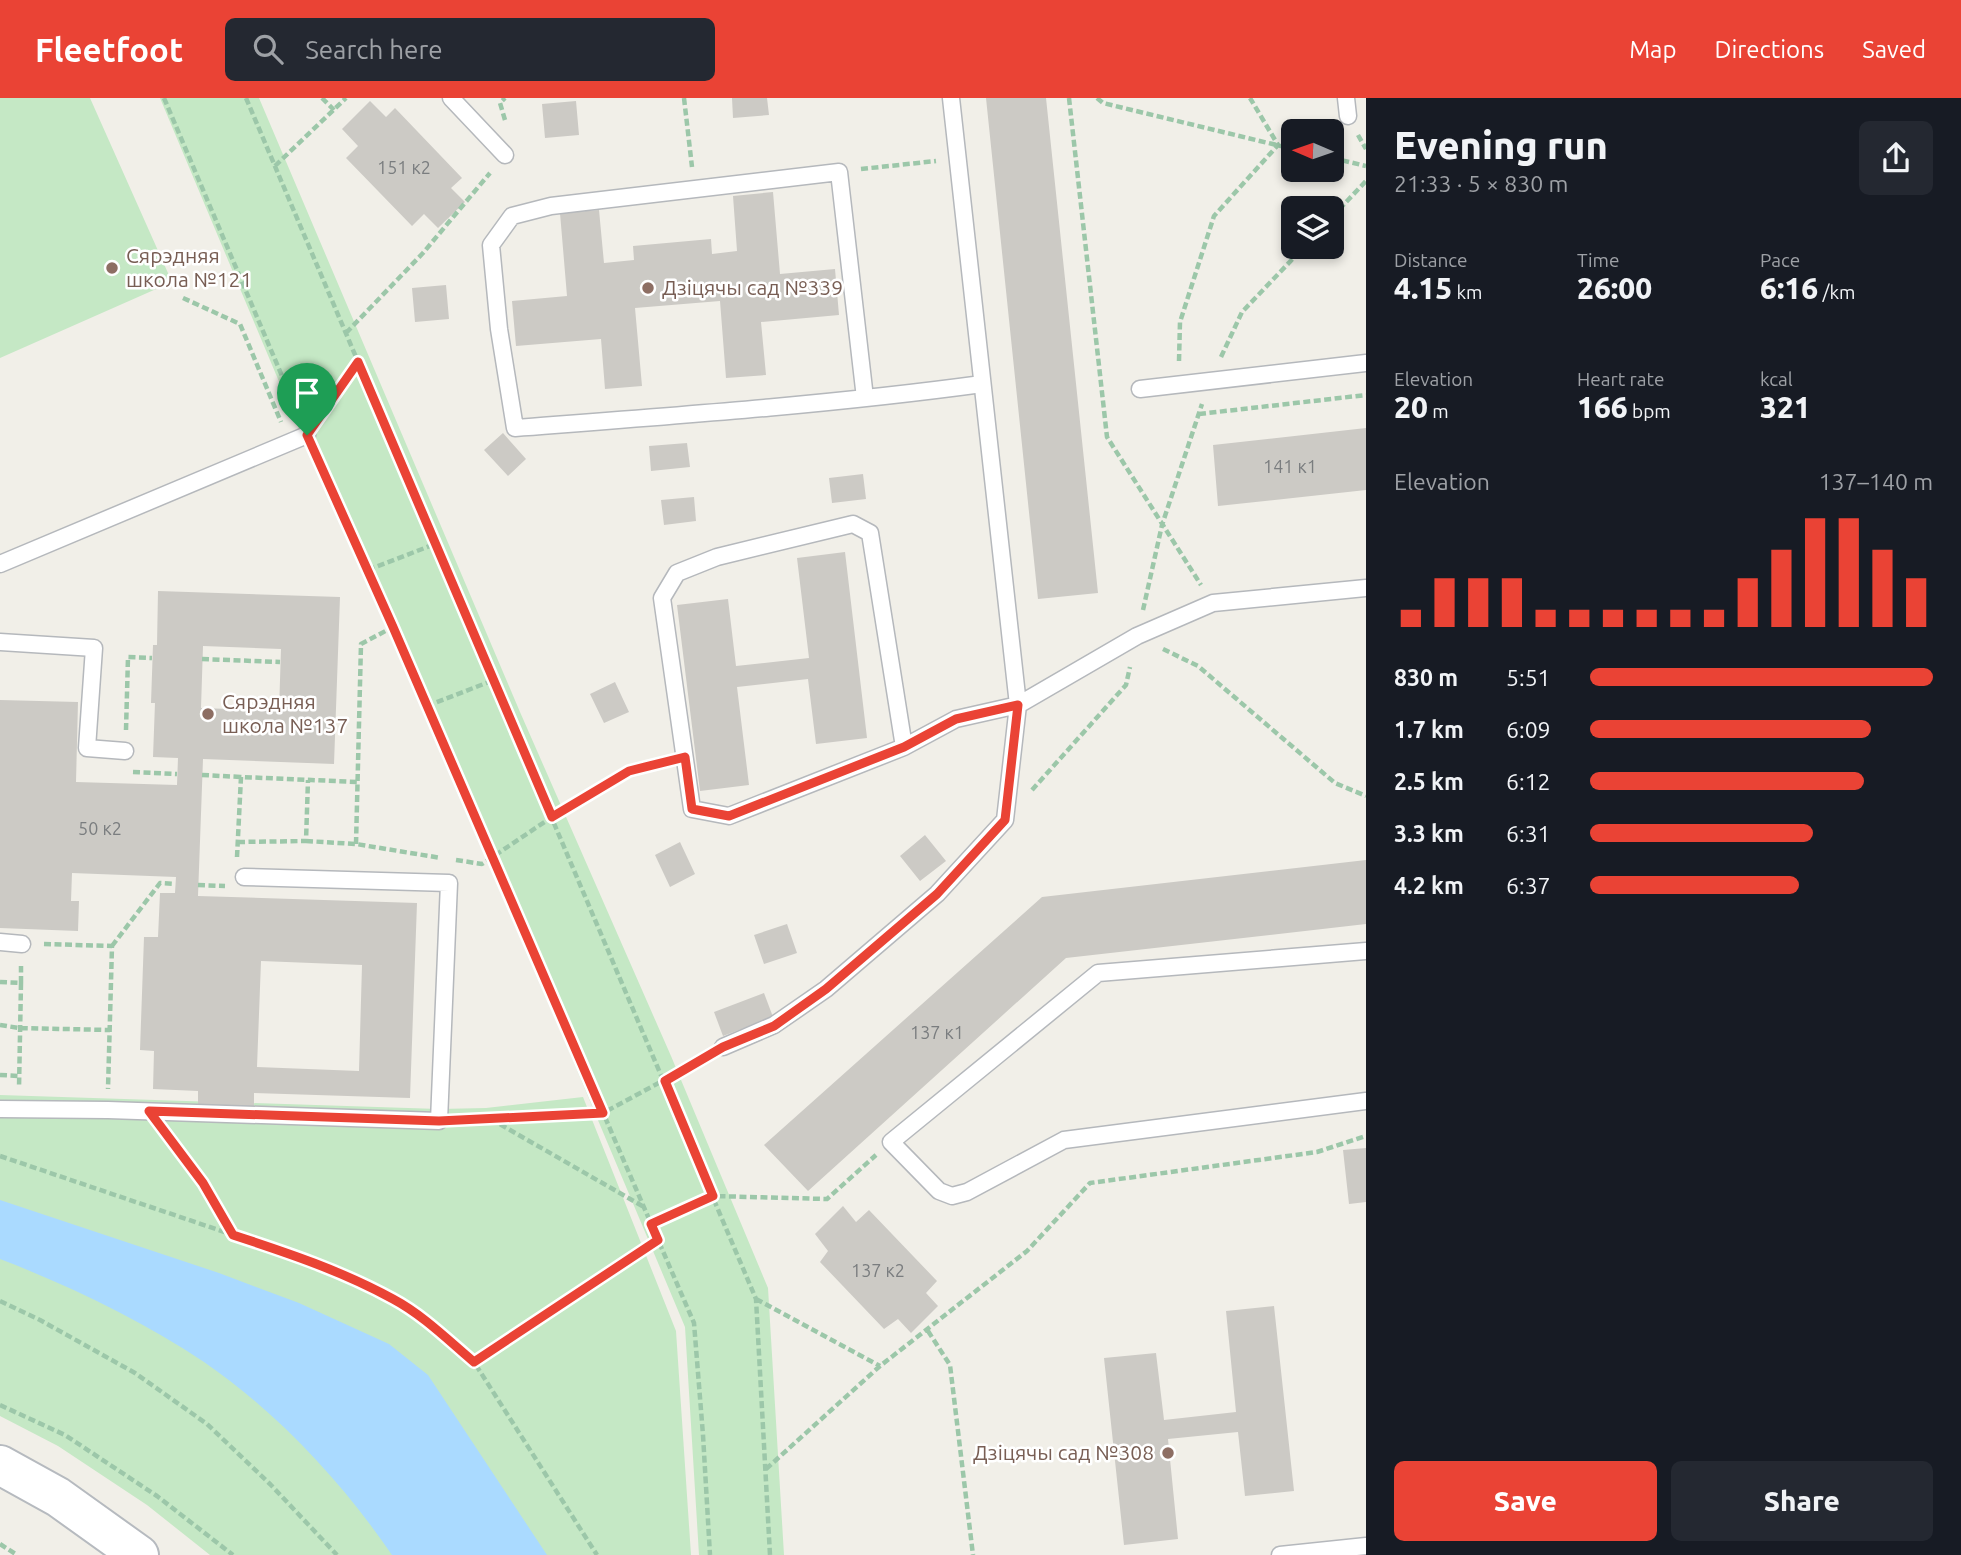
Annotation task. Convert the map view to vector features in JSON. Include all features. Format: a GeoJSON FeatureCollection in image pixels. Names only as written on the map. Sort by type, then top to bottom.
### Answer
{"type":"FeatureCollection","features":[{"type":"Feature","properties":{"kind":"street"},"geometry":{"type":"LineString","coordinates":[[0,1465],[58,1497],[139,1555]]}},
{"type":"Feature","properties":{"kind":"lane"},"geometry":{"type":"LineString","coordinates":[[451,98],[505,155]]}},
{"type":"Feature","properties":{"kind":"lane"},"geometry":{"type":"LineString","coordinates":[[723,1047],[774,1026],[826,989],[937,894],[1005,820],[1018,705],[951,98]]}},
{"type":"Feature","properties":{"kind":"lane"},"geometry":{"type":"LineString","coordinates":[[1346,98],[1348,116]]}},
{"type":"Feature","properties":{"kind":"lane"},"geometry":{"type":"LineString","coordinates":[[865,398],[839,172],[551,205],[512,216],[491,245],[499,329],[515,428],[865,398],[982,384]]}},
{"type":"Feature","properties":{"kind":"lane"},"geometry":{"type":"LineString","coordinates":[[1140,389],[1366,363]]}},
{"type":"Feature","properties":{"kind":"lane"},"geometry":{"type":"LineString","coordinates":[[0,564],[307,435]]}},
{"type":"Feature","properties":{"kind":"lane"},"geometry":{"type":"LineString","coordinates":[[904,747],[870,533],[852,524],[716,557],[677,573],[662,598],[692,809],[729,816],[904,747],[956,719],[1018,705],[1137,636],[1213,603],[1366,588]]}},
{"type":"Feature","properties":{"kind":"lane"},"geometry":{"type":"LineString","coordinates":[[0,642],[94,648],[87,748],[125,751]]}},
{"type":"Feature","properties":{"kind":"lane"},"geometry":{"type":"LineString","coordinates":[[0,1109],[439,1121],[449,883],[239,876]]}},
{"type":"Feature","properties":{"kind":"lane"},"geometry":{"type":"LineString","coordinates":[[0,943],[22,944]]}},
{"type":"Feature","properties":{"kind":"lane"},"geometry":{"type":"LineString","coordinates":[[1366,951],[1098,974],[891,1142],[939,1191],[952,1196],[967,1192],[1064,1140],[1366,1101]]}},
{"type":"Feature","properties":{"kind":"lane"},"geometry":{"type":"LineString","coordinates":[[1280,1555],[1366,1546]]}},
{"type":"Feature","properties":{"kind":"path"},"geometry":{"type":"LineString","coordinates":[[164,98],[307,435],[393,627],[694,1323],[710,1555]]}},
{"type":"Feature","properties":{"kind":"path"},"geometry":{"type":"LineString","coordinates":[[246,98],[756,1299],[770,1555]]}},
{"type":"Feature","properties":{"kind":"path"},"geometry":{"type":"LineString","coordinates":[[322,98],[334,110]]}},
{"type":"Feature","properties":{"kind":"path"},"geometry":{"type":"LineString","coordinates":[[275,166],[346,98]]}},
{"type":"Feature","properties":{"kind":"path"},"geometry":{"type":"LineString","coordinates":[[346,333],[423,253],[512,147],[500,103],[505,98]]}},
{"type":"Feature","properties":{"kind":"path"},"geometry":{"type":"LineString","coordinates":[[684,98],[694,188]]}},
{"type":"Feature","properties":{"kind":"path"},"geometry":{"type":"LineString","coordinates":[[1069,98],[1107,437],[1213,603]]}},
{"type":"Feature","properties":{"kind":"path"},"geometry":{"type":"LineString","coordinates":[[1097,98],[1103,103],[1281,146]]}},
{"type":"Feature","properties":{"kind":"path"},"geometry":{"type":"LineString","coordinates":[[1250,98],[1278,145]]}},
{"type":"Feature","properties":{"kind":"path"},"geometry":{"type":"LineString","coordinates":[[1179,384],[1180,323],[1214,216],[1278,145]]}},
{"type":"Feature","properties":{"kind":"path"},"geometry":{"type":"LineString","coordinates":[[839,172],[958,158]]}},
{"type":"Feature","properties":{"kind":"path"},"geometry":{"type":"LineString","coordinates":[[1344,161],[1366,166]]}},
{"type":"Feature","properties":{"kind":"path"},"geometry":{"type":"LineString","coordinates":[[1344,204],[1366,181]]}},
{"type":"Feature","properties":{"kind":"path"},"geometry":{"type":"LineString","coordinates":[[1005,820],[1126,685],[1162,525],[1210,381],[1242,312],[1293,259]]}},
{"type":"Feature","properties":{"kind":"path"},"geometry":{"type":"LineString","coordinates":[[183,298],[240,324],[289,442]]}},
{"type":"Feature","properties":{"kind":"path"},"geometry":{"type":"LineString","coordinates":[[307,435],[358,362]]}},
{"type":"Feature","properties":{"kind":"path"},"geometry":{"type":"LineString","coordinates":[[1199,414],[1366,395]]}},
{"type":"Feature","properties":{"kind":"path"},"geometry":{"type":"LineString","coordinates":[[368,570],[436,543]]}},
{"type":"Feature","properties":{"kind":"path"},"geometry":{"type":"LineString","coordinates":[[356,844],[361,644],[393,627]]}},
{"type":"Feature","properties":{"kind":"path"},"geometry":{"type":"LineString","coordinates":[[1137,636],[1198,666],[1335,783],[1366,796]]}},
{"type":"Feature","properties":{"kind":"path"},"geometry":{"type":"LineString","coordinates":[[152,658],[128,657],[124,772],[177,774]]}},
{"type":"Feature","properties":{"kind":"path"},"geometry":{"type":"LineString","coordinates":[[202,659],[280,662]]}},
{"type":"Feature","properties":{"kind":"path"},"geometry":{"type":"LineString","coordinates":[[427,706],[494,680]]}},
{"type":"Feature","properties":{"kind":"path"},"geometry":{"type":"LineString","coordinates":[[238,842],[306,841],[356,844],[482,864],[552,817],[629,771],[685,757]]}},
{"type":"Feature","properties":{"kind":"path"},"geometry":{"type":"LineString","coordinates":[[202,775],[358,782]]}},
{"type":"Feature","properties":{"kind":"path"},"geometry":{"type":"LineString","coordinates":[[198,885],[239,876],[241,777]]}},
{"type":"Feature","properties":{"kind":"path"},"geometry":{"type":"LineString","coordinates":[[306,841],[308,780]]}},
{"type":"Feature","properties":{"kind":"path"},"geometry":{"type":"LineString","coordinates":[[108,1110],[112,946],[160,883],[175,884]]}},
{"type":"Feature","properties":{"kind":"path"},"geometry":{"type":"LineString","coordinates":[[0,1075],[19,1076],[22,944],[112,946]]}},
{"type":"Feature","properties":{"kind":"path"},"geometry":{"type":"LineString","coordinates":[[0,982],[20,983]]}},
{"type":"Feature","properties":{"kind":"path"},"geometry":{"type":"LineString","coordinates":[[0,1025],[19,1028],[110,1030]]}},
{"type":"Feature","properties":{"kind":"path"},"geometry":{"type":"LineString","coordinates":[[439,1121],[603,1113],[723,1047]]}},
{"type":"Feature","properties":{"kind":"path"},"geometry":{"type":"LineString","coordinates":[[149,1111],[203,1183],[233,1235]]}},
{"type":"Feature","properties":{"kind":"path"},"geometry":{"type":"LineString","coordinates":[[490,1118],[644,1207]]}},
{"type":"Feature","properties":{"kind":"path"},"geometry":{"type":"LineString","coordinates":[[766,1470],[880,1366],[1027,1251],[1090,1184],[1317,1152],[1366,1136]]}},
{"type":"Feature","properties":{"kind":"path"},"geometry":{"type":"LineString","coordinates":[[651,1224],[713,1196],[827,1199],[891,1142]]}},
{"type":"Feature","properties":{"kind":"path"},"geometry":{"type":"LineString","coordinates":[[0,1156],[322,1265],[395,1300],[474,1362],[597,1555]]}},
{"type":"Feature","properties":{"kind":"path"},"geometry":{"type":"LineString","coordinates":[[474,1362],[658,1240]]}},
{"type":"Feature","properties":{"kind":"path"},"geometry":{"type":"LineString","coordinates":[[756,1299],[880,1366]]}},
{"type":"Feature","properties":{"kind":"path"},"geometry":{"type":"LineString","coordinates":[[0,1301],[135,1373],[207,1424],[270,1484],[337,1555]]}},
{"type":"Feature","properties":{"kind":"path"},"geometry":{"type":"LineString","coordinates":[[928,1331],[950,1366],[973,1555]]}},
{"type":"Feature","properties":{"kind":"path"},"geometry":{"type":"LineString","coordinates":[[0,1405],[65,1434],[157,1496],[233,1555]]}},
{"type":"Feature","properties":{"kind":"path"},"geometry":{"type":"LineString","coordinates":[[0,1544],[17,1555]]}},
{"type":"Feature","properties":{"kind":"green space"},"geometry":{"type":"Polygon","coordinates":[[[0,98],[90,98],[172,282],[0,358],[0,98]]]}},
{"type":"Feature","properties":{"kind":"green space"},"geometry":{"type":"Polygon","coordinates":[[[160,98],[259,98],[520,712],[671,1056],[768,1288],[784,1555],[699,1555],[685,1327],[494,873],[301,434],[160,98]]]}},
{"type":"Feature","properties":{"kind":"green space"},"geometry":{"type":"Polygon","coordinates":[[[0,1095],[439,1109],[486,1108],[583,1097],[676,1331],[691,1555],[210,1555],[147,1505],[58,1446],[0,1416],[0,1095]]]}},
{"type":"Feature","properties":{"kind":"water"},"geometry":{"type":"Polygon","coordinates":[[[0,1200],[219,1273],[299,1303],[389,1344],[428,1375],[547,1555],[392,1555],[352,1501],[307,1450],[231,1382],[204,1362],[130,1318],[79,1292],[0,1259],[0,1200]]]}},
{"type":"Feature","properties":{"kind":"building"},"geometry":{"type":"Polygon","coordinates":[[[732,98],[767,98],[769,115],[733,118],[732,98]]]}},
{"type":"Feature","properties":{"kind":"building"},"geometry":{"type":"Polygon","coordinates":[[[986,98],[1046,98],[1098,593],[1038,599],[986,98]]]}},
{"type":"Feature","properties":{"kind":"building"},"geometry":{"type":"Polygon","coordinates":[[[370,101],[386,117],[395,108],[462,178],[451,188],[465,202],[438,228],[424,214],[412,226],[346,158],[358,146],[342,129],[370,101]]]}},
{"type":"Feature","properties":{"kind":"building"},"geometry":{"type":"Polygon","coordinates":[[[576,101],[579,135],[545,138],[542,104],[576,101]]]}},
{"type":"Feature","properties":{"kind":"building"},"geometry":{"type":"Polygon","coordinates":[[[773,192],[780,274],[835,269],[839,315],[761,322],[766,375],[726,378],[720,301],[635,308],[642,386],[605,389],[601,339],[516,346],[512,301],[567,296],[560,213],[599,210],[604,263],[634,260],[633,246],[711,239],[712,254],[737,251],[733,196],[773,192]]]}},
{"type":"Feature","properties":{"kind":"building"},"geometry":{"type":"Polygon","coordinates":[[[446,285],[449,319],[415,322],[412,288],[446,285]]]}},
{"type":"Feature","properties":{"kind":"building"},"geometry":{"type":"Polygon","coordinates":[[[1366,428],[1366,490],[1218,506],[1213,445],[1366,428]]]}},
{"type":"Feature","properties":{"kind":"building"},"geometry":{"type":"Polygon","coordinates":[[[503,433],[526,459],[508,476],[484,450],[503,433]]]}},
{"type":"Feature","properties":{"kind":"building"},"geometry":{"type":"Polygon","coordinates":[[[687,443],[690,467],[651,471],[649,446],[687,443]]]}},
{"type":"Feature","properties":{"kind":"building"},"geometry":{"type":"Polygon","coordinates":[[[863,474],[866,499],[832,503],[829,478],[863,474]]]}},
{"type":"Feature","properties":{"kind":"building"},"geometry":{"type":"Polygon","coordinates":[[[694,497],[696,521],[664,525],[661,500],[694,497]]]}},
{"type":"Feature","properties":{"kind":"building"},"geometry":{"type":"Polygon","coordinates":[[[845,552],[867,738],[816,744],[808,679],[737,687],[749,785],[700,791],[677,605],[728,599],[736,666],[809,658],[797,558],[845,552]]]}},
{"type":"Feature","properties":{"kind":"building"},"geometry":{"type":"Polygon","coordinates":[[[158,591],[340,597],[334,764],[203,759],[198,896],[417,903],[410,1098],[254,1093],[254,1107],[198,1105],[198,1091],[153,1089],[154,1051],[140,1050],[144,937],[158,937],[160,893],[175,893],[176,877],[72,873],[71,901],[79,901],[78,931],[0,928],[0,700],[78,702],[76,782],[177,785],[178,758],[153,757],[153,645],[157,645],[158,591]],[[203,646],[201,708],[279,711],[281,649],[203,646]],[[261,961],[257,1067],[359,1071],[362,965],[261,961]]]}},
{"type":"Feature","properties":{"kind":"building"},"geometry":{"type":"Polygon","coordinates":[[[615,682],[629,712],[604,723],[590,694],[615,682]]]}},
{"type":"Feature","properties":{"kind":"building"},"geometry":{"type":"Polygon","coordinates":[[[925,835],[946,861],[920,881],[900,856],[925,835]]]}},
{"type":"Feature","properties":{"kind":"building"},"geometry":{"type":"Polygon","coordinates":[[[680,842],[695,874],[670,887],[655,855],[680,842]]]}},
{"type":"Feature","properties":{"kind":"building"},"geometry":{"type":"Polygon","coordinates":[[[1366,860],[1366,924],[1066,958],[808,1191],[764,1145],[1042,897],[1366,860]]]}},
{"type":"Feature","properties":{"kind":"building"},"geometry":{"type":"Polygon","coordinates":[[[787,924],[797,953],[764,964],[754,935],[787,924]]]}},
{"type":"Feature","properties":{"kind":"building"},"geometry":{"type":"Polygon","coordinates":[[[764,993],[773,1017],[723,1036],[714,1012],[764,993]]]}},
{"type":"Feature","properties":{"kind":"building"},"geometry":{"type":"Polygon","coordinates":[[[1366,1148],[1366,1202],[1349,1204],[1343,1150],[1366,1148]]]}},
{"type":"Feature","properties":{"kind":"building"},"geometry":{"type":"Polygon","coordinates":[[[843,1206],[856,1222],[869,1210],[937,1281],[926,1293],[938,1306],[911,1333],[898,1319],[884,1329],[820,1262],[828,1251],[815,1234],[843,1206]]]}},
{"type":"Feature","properties":{"kind":"building"},"geometry":{"type":"Polygon","coordinates":[[[1274,1306],[1294,1491],[1245,1496],[1238,1432],[1168,1439],[1178,1539],[1124,1545],[1104,1358],[1156,1353],[1164,1420],[1236,1412],[1226,1311],[1274,1306]]]}},
{"type":"Feature","properties":{"kind":"place","name":"Сярэдняя школа №121"},"geometry":{"type":"Point","coordinates":[112,268]}},
{"type":"Feature","properties":{"kind":"place","name":"Дзіцячы сад №339"},"geometry":{"type":"Point","coordinates":[648,288]}},
{"type":"Feature","properties":{"kind":"place","name":"Сярэдняя школа №137"},"geometry":{"type":"Point","coordinates":[208,714]}},
{"type":"Feature","properties":{"kind":"place","name":"Дзіцячы сад №308"},"geometry":{"type":"Point","coordinates":[1168,1453]}},
{"type":"Feature","properties":{"kind":"route"},"geometry":{"type":"LineString","coordinates":[[358,362],[552,817],[629,771],[685,757],[692,809],[729,816],[904,747],[956,719],[1018,705],[1005,820],[937,894],[826,989],[774,1026],[723,1047],[665,1081],[713,1196],[651,1224],[658,1240],[474,1362],[395,1300],[322,1265],[233,1235],[203,1183],[149,1111],[439,1121],[603,1113],[307,435],[358,362]]}}]}
